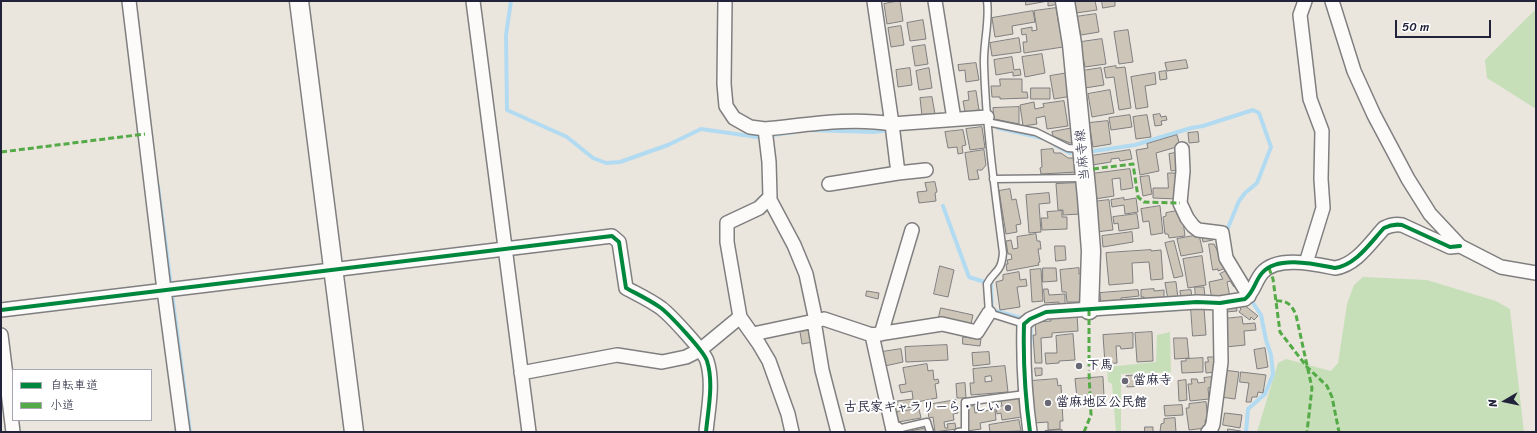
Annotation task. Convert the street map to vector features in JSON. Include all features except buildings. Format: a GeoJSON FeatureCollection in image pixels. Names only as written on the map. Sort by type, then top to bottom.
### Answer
{"type":"FeatureCollection","features":[{"type":"Feature","properties":{"kind":"street"},"geometry":{"type":"LineString","coordinates":[[129,1],[183,432]]}},
{"type":"Feature","properties":{"kind":"street"},"geometry":{"type":"LineString","coordinates":[[299,1],[354,432]]}},
{"type":"Feature","properties":{"kind":"street"},"geometry":{"type":"LineString","coordinates":[[473,1],[529,432]]}},
{"type":"Feature","properties":{"kind":"street"},"geometry":{"type":"LineString","coordinates":[[725,1],[724,84],[726,106],[734,118],[750,127],[766,134],[856,121],[872,120],[893,128],[954,119],[987,120]]}},
{"type":"Feature","properties":{"kind":"street"},"geometry":{"type":"LineString","coordinates":[[874,1],[893,128],[898,174]]}},
{"type":"Feature","properties":{"kind":"street"},"geometry":{"type":"LineString","coordinates":[[936,1],[954,119]]}},
{"type":"Feature","properties":{"kind":"street","name":"当麻寺線"},"geometry":{"type":"LineString","coordinates":[[1065,1],[1072,44],[1091,251],[1089,310]]}},
{"type":"Feature","properties":{"kind":"street"},"geometry":{"type":"LineString","coordinates":[[1305,1],[1300,15],[1310,99],[1322,132],[1320,180],[1323,208],[1306,263]]}},
{"type":"Feature","properties":{"kind":"street"},"geometry":{"type":"LineString","coordinates":[[1332,1],[1354,71],[1374,115],[1408,179],[1430,214],[1460,246],[1500,267],[1536,273]]}},
{"type":"Feature","properties":{"kind":"street"},"geometry":{"type":"LineString","coordinates":[[766,134],[769,162],[769,198],[794,245],[806,274],[822,370],[838,432]]}},
{"type":"Feature","properties":{"kind":"street"},"geometry":{"type":"LineString","coordinates":[[1182,149],[1183,171],[1180,203],[1192,226],[1198,230],[1222,233],[1226,258],[1249,296]]}},
{"type":"Feature","properties":{"kind":"street"},"geometry":{"type":"LineString","coordinates":[[829,184],[926,170]]}},
{"type":"Feature","properties":{"kind":"street"},"geometry":{"type":"LineString","coordinates":[[769,198],[759,208],[727,223],[727,242],[740,317],[753,334],[769,361],[779,385],[792,432]]}},
{"type":"Feature","properties":{"kind":"street"},"geometry":{"type":"LineString","coordinates":[[1030,432],[1025,394],[1023,354],[1026,322],[1046,312],[1182,303],[1220,303],[1245,299],[1254,289],[1258,278],[1264,271],[1275,265],[1297,262],[1335,268],[1348,264],[1353,261],[1384,228],[1398,224],[1450,246],[1460,246]]}},
{"type":"Feature","properties":{"kind":"street"},"geometry":{"type":"LineString","coordinates":[[892,431],[876,335],[912,230]]}},
{"type":"Feature","properties":{"kind":"street"},"geometry":{"type":"LineString","coordinates":[[1,310],[612,236],[619,242],[626,288],[661,308],[700,350],[707,360],[710,394],[706,432]]}},
{"type":"Feature","properties":{"kind":"street"},"geometry":{"type":"LineString","coordinates":[[1208,432],[1213,424],[1221,370],[1220,303]]}},
{"type":"Feature","properties":{"kind":"street"},"geometry":{"type":"LineString","coordinates":[[753,334],[824,319],[876,335],[942,324],[977,332],[989,314]]}},
{"type":"Feature","properties":{"kind":"street"},"geometry":{"type":"LineString","coordinates":[[522,373],[617,355],[662,362],[686,357],[700,350],[740,317]]}},
{"type":"Feature","properties":{"kind":"street"},"geometry":{"type":"LineString","coordinates":[[1,335],[13,432]]}},
{"type":"Feature","properties":{"kind":"lane"},"geometry":{"type":"LineString","coordinates":[[987,1],[984,63],[987,120],[1003,253],[1002,264],[998,272],[988,282],[989,314],[1026,322]]}},
{"type":"Feature","properties":{"kind":"lane"},"geometry":{"type":"LineString","coordinates":[[987,120],[1036,132],[1068,148],[1082,149]]}},
{"type":"Feature","properties":{"kind":"lane"},"geometry":{"type":"LineString","coordinates":[[993,179],[1085,178]]}},
{"type":"Feature","properties":{"kind":"lane"},"geometry":{"type":"LineString","coordinates":[[958,432],[965,431],[965,402],[1025,394]]}},
{"type":"Feature","properties":{"kind":"lane"},"geometry":{"type":"LineString","coordinates":[[892,431],[927,422],[930,432]]}},
{"type":"Feature","properties":{"kind":"path"},"geometry":{"type":"LineString","coordinates":[[1089,366],[1089,373]]}},
{"type":"Feature","properties":{"kind":"green space"},"geometry":{"type":"Polygon","coordinates":[[[1536,9],[1536,109],[1487,78],[1485,60],[1536,9]]]}},
{"type":"Feature","properties":{"kind":"green space"},"geometry":{"type":"Polygon","coordinates":[[[1363,277],[1427,280],[1496,301],[1510,309],[1524,432],[1257,432],[1278,363],[1286,359],[1331,371],[1338,363],[1347,304],[1354,285],[1363,277]]]}},
{"type":"Feature","properties":{"kind":"green space"},"geometry":{"type":"Polygon","coordinates":[[[1170,332],[1171,372],[1121,374],[1121,432],[1116,432],[1112,384],[1108,382],[1107,367],[1156,362],[1157,335],[1170,332]]]}},
{"type":"Feature","properties":{"kind":"waterway"},"geometry":{"type":"LineString","coordinates":[[511,1],[506,35],[507,110],[567,137],[593,158],[606,163],[620,162],[668,145],[701,129],[757,137],[795,132]]}},
{"type":"Feature","properties":{"kind":"waterway"},"geometry":{"type":"LineString","coordinates":[[1094,151],[1135,145],[1253,110],[1259,113],[1271,147],[1257,183],[1245,193],[1239,201],[1227,230],[1227,234]]}},
{"type":"Feature","properties":{"kind":"waterway"},"geometry":{"type":"LineString","coordinates":[[998,128],[1042,138]]}},
{"type":"Feature","properties":{"kind":"waterway"},"geometry":{"type":"LineString","coordinates":[[808,130],[873,132],[891,130]]}},
{"type":"Feature","properties":{"kind":"waterway"},"geometry":{"type":"LineString","coordinates":[[1055,145],[1070,153]]}},
{"type":"Feature","properties":{"kind":"waterway"},"geometry":{"type":"LineString","coordinates":[[158,186],[190,432]]}},
{"type":"Feature","properties":{"kind":"waterway"},"geometry":{"type":"LineString","coordinates":[[943,206],[969,277],[991,284],[992,310],[1025,319]]}},
{"type":"Feature","properties":{"kind":"waterway"},"geometry":{"type":"LineString","coordinates":[[1246,432],[1248,409],[1265,394],[1273,374],[1271,355],[1266,340],[1261,315],[1251,298]]}},
{"type":"Feature","properties":{"kind":"waterway"},"geometry":{"type":"LineString","coordinates":[[1030,323],[1030,352]]}},
{"type":"Feature","properties":{"kind":"marked path"},"geometry":{"type":"LineString","coordinates":[[1,152],[145,134]]}},
{"type":"Feature","properties":{"kind":"marked path"},"geometry":{"type":"LineString","coordinates":[[1084,170],[1133,164],[1138,197],[1144,202],[1180,203]]}},
{"type":"Feature","properties":{"kind":"marked path"},"geometry":{"type":"LineString","coordinates":[[1269,268],[1273,279],[1280,332],[1307,367],[1327,386],[1332,397],[1339,432]]}},
{"type":"Feature","properties":{"kind":"marked path"},"geometry":{"type":"LineString","coordinates":[[1276,301],[1283,301],[1289,304],[1293,308],[1296,315],[1312,388],[1307,432]]}},
{"type":"Feature","properties":{"kind":"marked path"},"geometry":{"type":"LineString","coordinates":[[1089,310],[1089,366]]}},
{"type":"Feature","properties":{"kind":"marked path"},"geometry":{"type":"LineString","coordinates":[[1084,432],[1091,415],[1089,373]]}},
{"type":"Feature","properties":{"kind":"cycle path"},"geometry":{"type":"LineString","coordinates":[[1030,432],[1025,378],[1024,324],[1030,319],[1046,312],[1197,302],[1220,303],[1245,299],[1262,273],[1269,267],[1286,262],[1307,263],[1335,268],[1343,266],[1356,258],[1384,228],[1393,225],[1402,225],[1450,247],[1460,246]]}},
{"type":"Feature","properties":{"kind":"cycle path"},"geometry":{"type":"LineString","coordinates":[[1,310],[612,236],[619,242],[626,288],[661,308],[679,325],[705,356],[710,378],[706,432]]}},
{"type":"Feature","properties":{"kind":"place","name":"下馬"},"geometry":{"type":"Point","coordinates":[1079,366]}},
{"type":"Feature","properties":{"kind":"place","name":"當麻寺"},"geometry":{"type":"Point","coordinates":[1125,381]}},
{"type":"Feature","properties":{"kind":"place","name":"當麻地区公民館"},"geometry":{"type":"Point","coordinates":[1048,403]}},
{"type":"Feature","properties":{"kind":"place","name":"古民家ギャラリーら・しい"},"geometry":{"type":"Point","coordinates":[1008,408]}}]}
